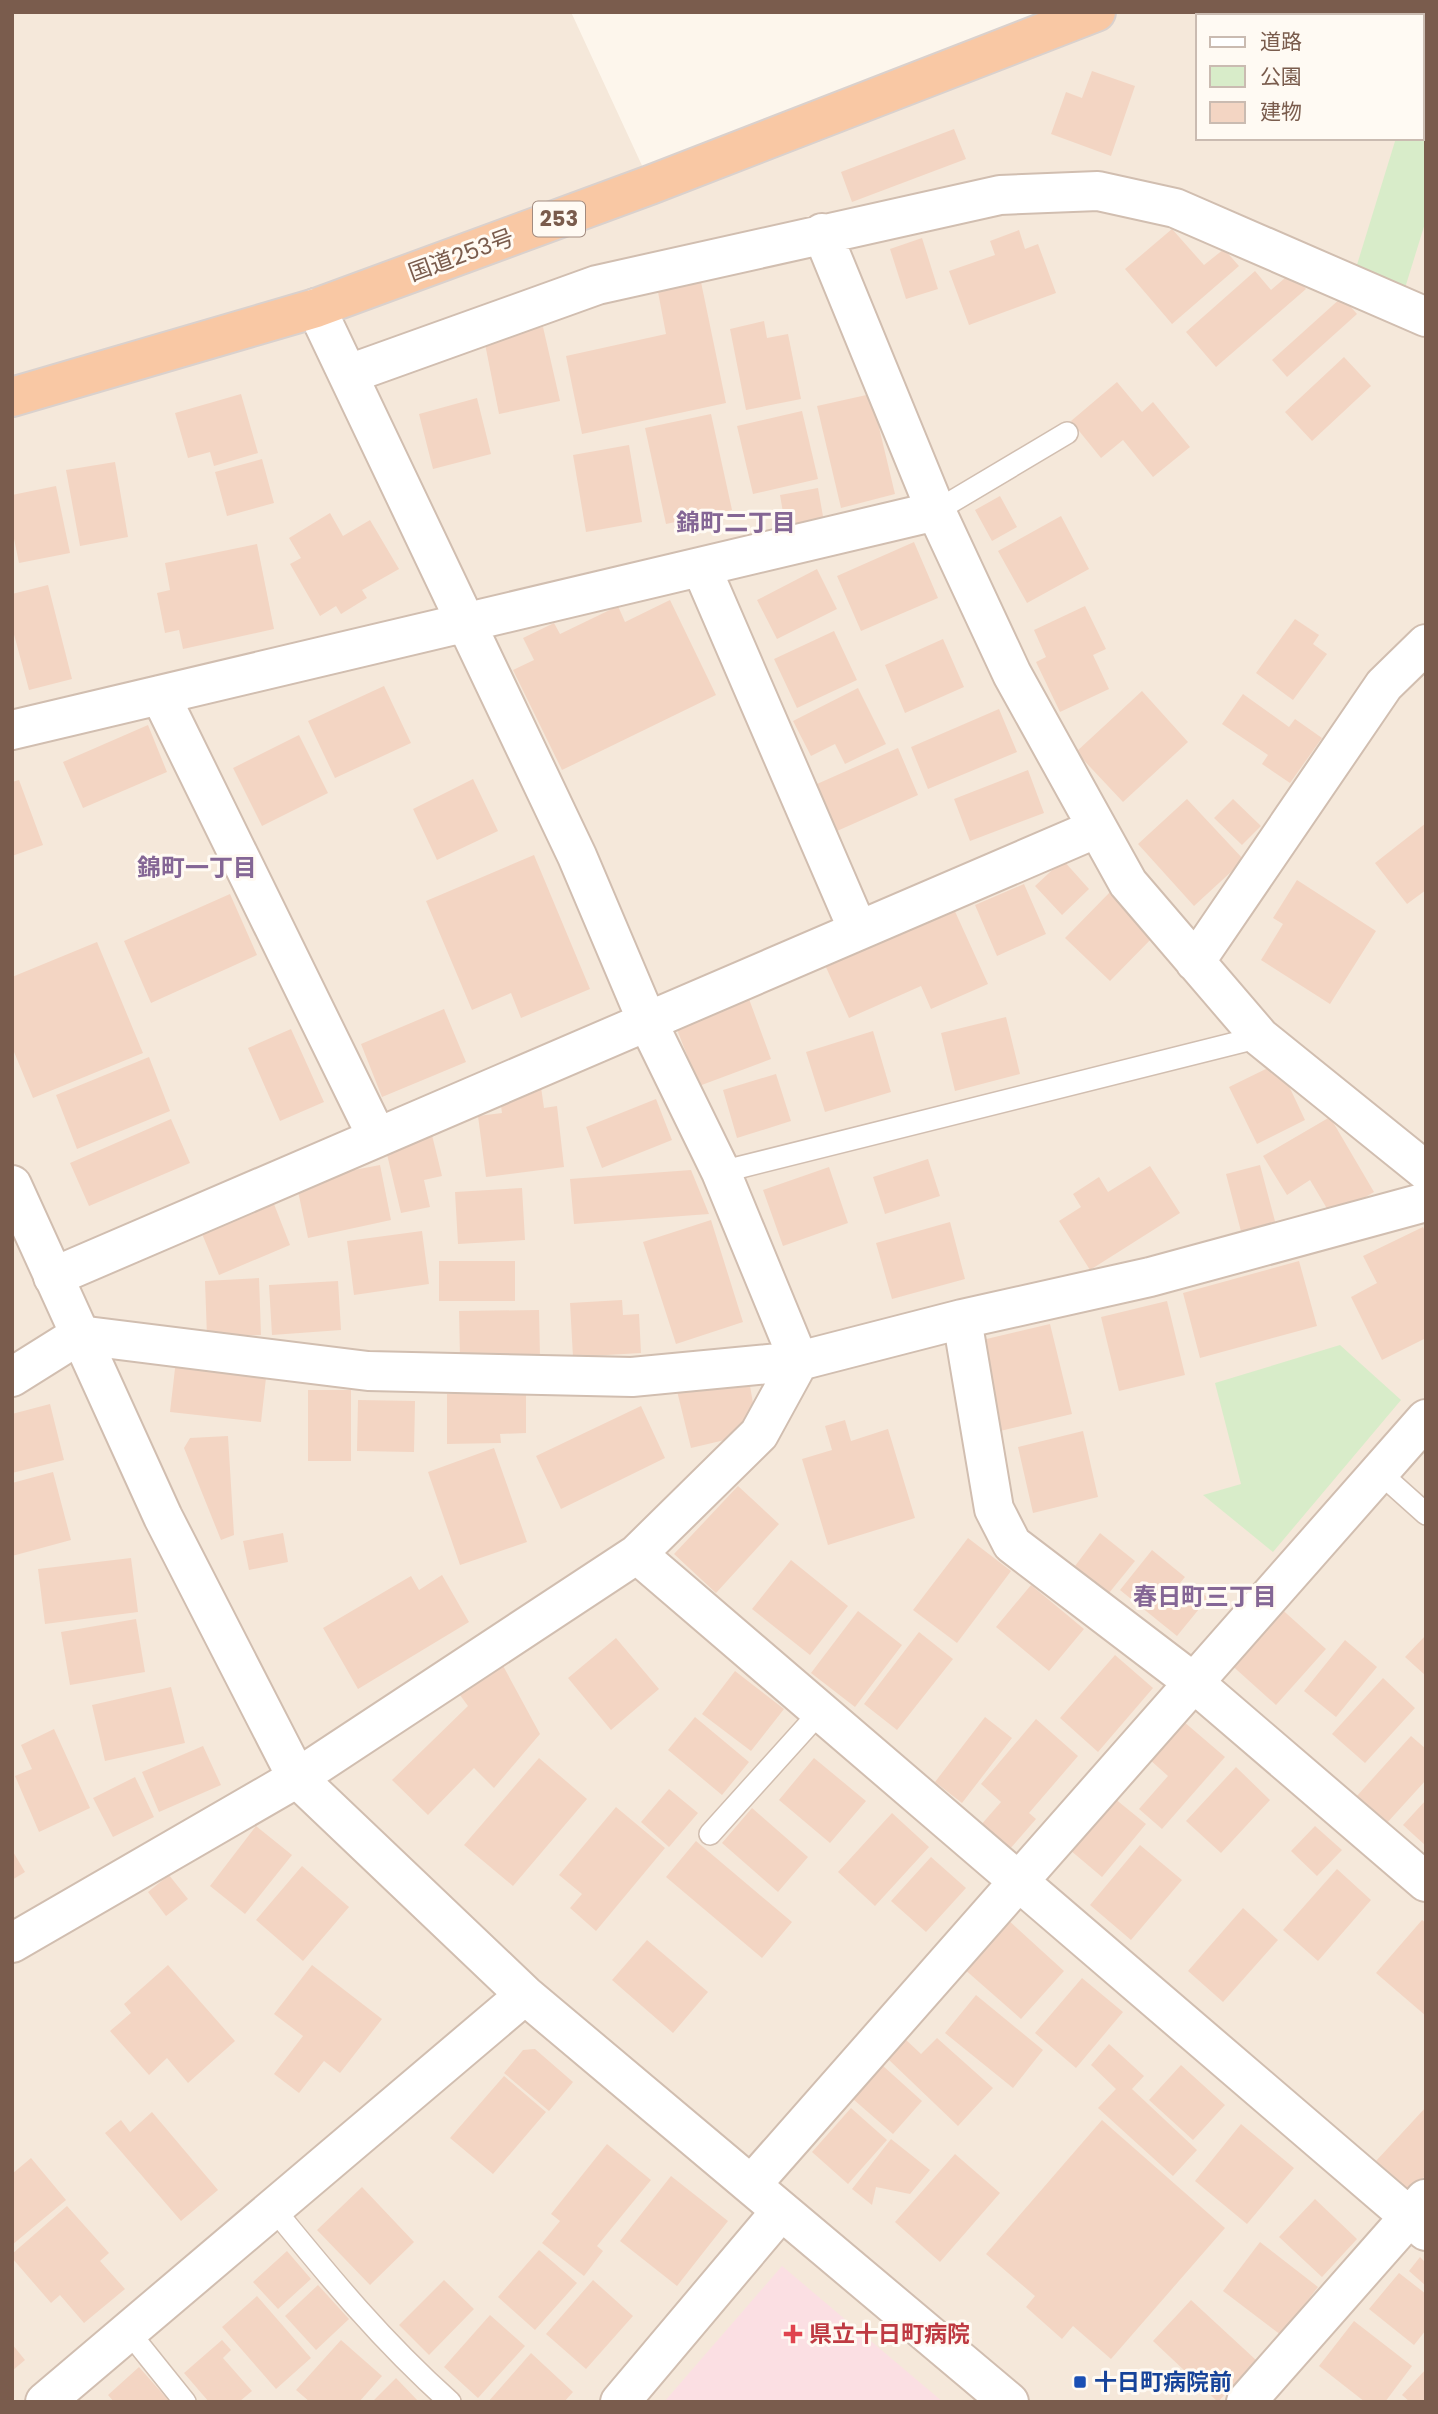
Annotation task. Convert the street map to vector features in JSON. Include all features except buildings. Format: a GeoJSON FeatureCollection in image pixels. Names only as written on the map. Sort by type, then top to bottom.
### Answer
{"type":"FeatureCollection","features":[{"type":"Feature","properties":{"kind":"highway","name":"国道253号"},"geometry":{"type":"LineString","coordinates":[[12,397],[316,308],[650,185],[1096,12]]}},
{"type":"Feature","properties":{"kind":"street"},"geometry":{"type":"LineString","coordinates":[[349,374],[597,285],[1000,195],[1098,191],[1175,208],[1426,317]]}},
{"type":"Feature","properties":{"kind":"street"},"geometry":{"type":"LineString","coordinates":[[822,233],[936,511],[1012,674],[1095,829],[1128,883],[1260,1037],[1426,1171]]}},
{"type":"Feature","properties":{"kind":"street"},"geometry":{"type":"LineString","coordinates":[[316,308],[578,856],[647,1021],[721,1172],[799,1362]]}},
{"type":"Feature","properties":{"kind":"street"},"geometry":{"type":"LineString","coordinates":[[12,730],[936,511]]}},
{"type":"Feature","properties":{"kind":"street"},"geometry":{"type":"LineString","coordinates":[[701,567],[858,930]]}},
{"type":"Feature","properties":{"kind":"street"},"geometry":{"type":"LineString","coordinates":[[1195,962],[1384,685],[1426,644]]}},
{"type":"Feature","properties":{"kind":"street"},"geometry":{"type":"LineString","coordinates":[[160,695],[377,1137]]}},
{"type":"Feature","properties":{"kind":"street"},"geometry":{"type":"LineString","coordinates":[[53,1277],[1095,829]]}},
{"type":"Feature","properties":{"kind":"street"},"geometry":{"type":"LineString","coordinates":[[12,1185],[163,1517],[297,1778],[525,1995],[1009,2402]]}},
{"type":"Feature","properties":{"kind":"street"},"geometry":{"type":"LineString","coordinates":[[12,1377],[79,1335],[368,1371],[632,1377],[799,1362],[962,1320],[1150,1278],[1426,1202]]}},
{"type":"Feature","properties":{"kind":"street"},"geometry":{"type":"LineString","coordinates":[[962,1320],[994,1509],[1012,1544],[1193,1682],[1426,1882]]}},
{"type":"Feature","properties":{"kind":"street"},"geometry":{"type":"LineString","coordinates":[[12,1943],[297,1778],[637,1554],[759,1434],[799,1362]]}},
{"type":"Feature","properties":{"kind":"street"},"geometry":{"type":"LineString","coordinates":[[752,2184],[1426,1419]]}},
{"type":"Feature","properties":{"kind":"street"},"geometry":{"type":"LineString","coordinates":[[637,1554],[1018,1882],[1420,2215],[1246,2402]]}},
{"type":"Feature","properties":{"kind":"street"},"geometry":{"type":"LineString","coordinates":[[45,2402],[525,1995]]}},
{"type":"Feature","properties":{"kind":"street"},"geometry":{"type":"LineString","coordinates":[[621,2402],[780,2211]]}},
{"type":"Feature","properties":{"kind":"lane"},"geometry":{"type":"LineString","coordinates":[[936,511],[1068,433]]}},
{"type":"Feature","properties":{"kind":"lane"},"geometry":{"type":"LineString","coordinates":[[721,1172],[1260,1037]]}},
{"type":"Feature","properties":{"kind":"lane"},"geometry":{"type":"LineString","coordinates":[[1379,1472],[1426,1514]]}},
{"type":"Feature","properties":{"kind":"lane"},"geometry":{"type":"LineString","coordinates":[[710,1834],[820,1712]]}},
{"type":"Feature","properties":{"kind":"lane"},"geometry":{"type":"LineString","coordinates":[[273,2208],[357,2312],[401,2358],[450,2402]]}},
{"type":"Feature","properties":{"kind":"lane"},"geometry":{"type":"LineString","coordinates":[[128,2331],[186,2402]]}},
{"type":"Feature","properties":{"kind":"shaded area"},"geometry":{"type":"Polygon","coordinates":[[[12,12],[571,12],[651,185],[1096,12],[1426,12],[1426,2402],[12,2402],[12,12]]]}},
{"type":"Feature","properties":{"kind":"shaded area","name":"県立十日町病院"},"geometry":{"type":"Polygon","coordinates":[[[782,2266],[943,2402],[664,2402],[782,2266]]]}},
{"type":"Feature","properties":{"kind":"green space"},"geometry":{"type":"Polygon","coordinates":[[[1426,12],[1426,220],[1405,288],[1356,268],[1395,140],[1424,140],[1424,14],[1238,14],[1426,12]]]}},
{"type":"Feature","properties":{"kind":"green space"},"geometry":{"type":"Polygon","coordinates":[[[1340,1345],[1401,1400],[1273,1552],[1203,1495],[1241,1484],[1215,1383],[1340,1345]]]}},
{"type":"Feature","properties":{"kind":"place","name":"県立十日町病院"},"geometry":{"type":"Point","coordinates":[793,2334]}},
{"type":"Feature","properties":{"kind":"place","name":"十日町病院前"},"geometry":{"type":"Point","coordinates":[1080,2382]}},
{"type":"Feature","properties":{"kind":"district","name":"錦町二丁目"},"geometry":{"type":"Point","coordinates":[736,523]}},
{"type":"Feature","properties":{"kind":"district","name":"錦町一丁目"},"geometry":{"type":"Point","coordinates":[197,868]}},
{"type":"Feature","properties":{"kind":"district","name":"春日町三丁目"},"geometry":{"type":"Point","coordinates":[1205,1597]}}]}
